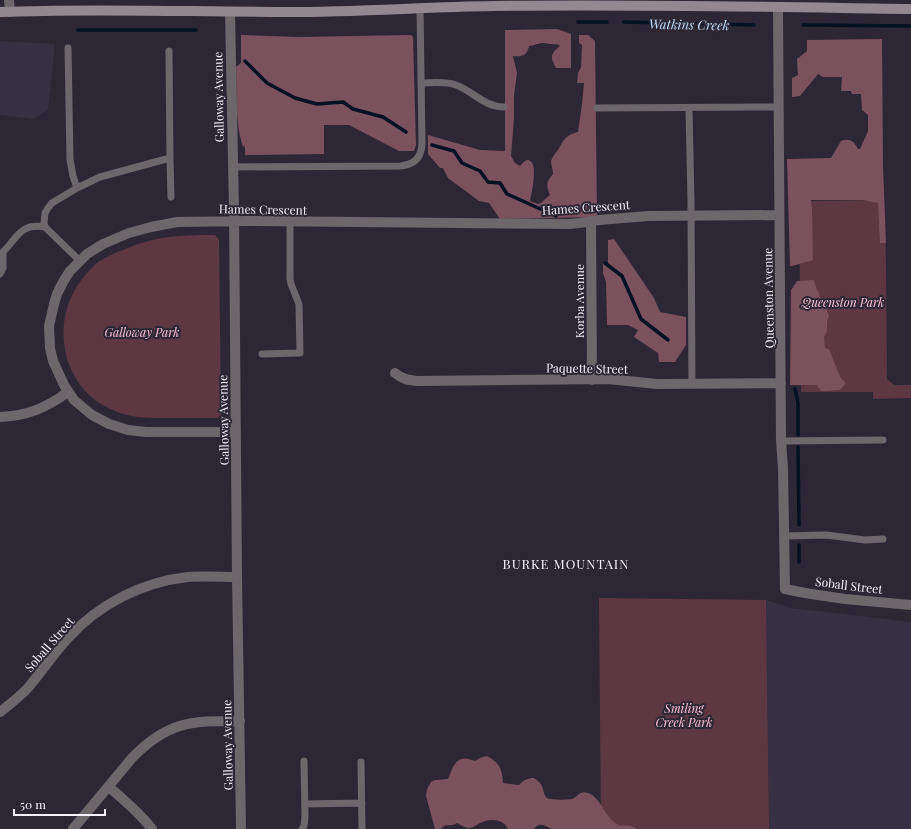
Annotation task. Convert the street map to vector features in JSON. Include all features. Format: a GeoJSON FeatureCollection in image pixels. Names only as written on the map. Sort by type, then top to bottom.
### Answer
{"type":"FeatureCollection","features":[{"type":"Feature","properties":{"kind":"main road"},"geometry":{"type":"LineString","coordinates":[[5,12],[56,10],[338,12],[588,3],[911,9]]}},
{"type":"Feature","properties":{"kind":"street"},"geometry":{"type":"LineString","coordinates":[[5,12],[10,0]]}},
{"type":"Feature","properties":{"kind":"street","name":"Queenston Avenue"},"geometry":{"type":"LineString","coordinates":[[778,7],[784,588]]}},
{"type":"Feature","properties":{"kind":"street","name":"Galloway Avenue"},"geometry":{"type":"LineString","coordinates":[[230,12],[241,829]]}},
{"type":"Feature","properties":{"kind":"street","name":"Hames Crescent"},"geometry":{"type":"LineString","coordinates":[[236,432],[146,432],[128,430],[109,424],[92,415],[77,403],[68,392],[53,361],[50,348],[49,326],[51,313],[57,294],[70,271],[87,254],[99,246],[123,235],[140,229],[177,222],[234,221],[570,224],[603,219],[648,216],[780,215]]}},
{"type":"Feature","properties":{"kind":"street","name":"Korba Avenue"},"geometry":{"type":"LineString","coordinates":[[591,221],[592,380]]}},
{"type":"Feature","properties":{"kind":"street","name":"Paquette Street"},"geometry":{"type":"LineString","coordinates":[[395,373],[404,379],[416,381],[608,379],[657,384],[781,383]]}},
{"type":"Feature","properties":{"kind":"street"},"geometry":{"type":"LineString","coordinates":[[0,417],[28,414],[48,406],[68,392]]}},
{"type":"Feature","properties":{"kind":"street","name":"Soball Street"},"geometry":{"type":"LineString","coordinates":[[0,712],[24,692],[68,638],[95,613],[109,604],[140,589],[172,579],[201,576],[237,576]]}},
{"type":"Feature","properties":{"kind":"street","name":"Soball Street"},"geometry":{"type":"LineString","coordinates":[[784,588],[799,592],[845,599],[911,605]]}},
{"type":"Feature","properties":{"kind":"street"},"geometry":{"type":"LineString","coordinates":[[73,829],[132,758],[141,749],[165,732],[190,723],[209,721],[240,721]]}},
{"type":"Feature","properties":{"kind":"street"},"geometry":{"type":"LineString","coordinates":[[109,787],[135,810],[152,829]]}},
{"type":"Feature","properties":{"kind":"lane"},"geometry":{"type":"LineString","coordinates":[[233,167],[401,166],[409,165],[414,162],[422,151],[420,8]]}},
{"type":"Feature","properties":{"kind":"lane"},"geometry":{"type":"LineString","coordinates":[[68,48],[70,160],[72,176],[77,188]]}},
{"type":"Feature","properties":{"kind":"lane"},"geometry":{"type":"LineString","coordinates":[[169,51],[171,197]]}},
{"type":"Feature","properties":{"kind":"lane"},"geometry":{"type":"LineString","coordinates":[[421,83],[444,83],[455,85],[489,104],[504,107]]}},
{"type":"Feature","properties":{"kind":"lane"},"geometry":{"type":"LineString","coordinates":[[597,108],[779,107]]}},
{"type":"Feature","properties":{"kind":"lane"},"geometry":{"type":"LineString","coordinates":[[689,108],[692,384]]}},
{"type":"Feature","properties":{"kind":"lane"},"geometry":{"type":"LineString","coordinates":[[45,227],[44,218],[48,208],[77,188],[100,177],[170,158]]}},
{"type":"Feature","properties":{"kind":"lane"},"geometry":{"type":"LineString","coordinates":[[262,354],[300,353],[299,304],[290,279],[290,222]]}},
{"type":"Feature","properties":{"kind":"lane"},"geometry":{"type":"LineString","coordinates":[[0,274],[2,268],[1,252],[8,247],[24,228],[30,226],[45,227],[80,261]]}},
{"type":"Feature","properties":{"kind":"lane"},"geometry":{"type":"LineString","coordinates":[[782,441],[883,440]]}},
{"type":"Feature","properties":{"kind":"lane"},"geometry":{"type":"LineString","coordinates":[[784,536],[826,535],[865,540],[883,539]]}},
{"type":"Feature","properties":{"kind":"lane"},"geometry":{"type":"LineString","coordinates":[[302,829],[305,820],[304,761]]}},
{"type":"Feature","properties":{"kind":"lane"},"geometry":{"type":"LineString","coordinates":[[362,762],[362,829]]}},
{"type":"Feature","properties":{"kind":"lane"},"geometry":{"type":"LineString","coordinates":[[305,804],[362,803]]}},
{"type":"Feature","properties":{"kind":"shaded area"},"geometry":{"type":"Polygon","coordinates":[[[557,29],[571,34],[571,68],[556,68],[552,56],[554,51],[560,46],[557,44],[541,43],[529,46],[524,55],[513,56],[517,73],[514,95],[511,156],[515,163],[520,166],[526,160],[531,161],[533,165],[534,178],[530,201],[538,204],[541,203],[550,195],[547,184],[553,174],[551,163],[552,158],[565,138],[578,132],[584,83],[577,83],[578,73],[581,67],[582,45],[579,43],[579,35],[588,35],[595,41],[597,217],[500,219],[489,203],[479,201],[448,178],[443,168],[440,168],[428,154],[428,135],[480,150],[505,151],[505,30],[557,29]]]}},
{"type":"Feature","properties":{"kind":"shaded area"},"geometry":{"type":"Polygon","coordinates":[[[241,35],[299,37],[411,35],[413,37],[416,145],[414,151],[399,151],[349,125],[324,125],[324,154],[245,155],[245,147],[243,146],[240,137],[237,107],[236,67],[241,63],[241,35]]]}},
{"type":"Feature","properties":{"kind":"shaded area"},"geometry":{"type":"Polygon","coordinates":[[[882,39],[883,166],[886,243],[880,243],[878,203],[863,200],[811,200],[813,260],[790,266],[787,159],[831,158],[841,141],[844,140],[851,141],[858,149],[860,149],[868,131],[868,115],[862,110],[861,94],[852,94],[851,91],[841,91],[842,77],[823,77],[818,74],[800,96],[792,97],[792,78],[798,75],[797,59],[807,51],[807,40],[882,39]]]}},
{"type":"Feature","properties":{"kind":"shaded area"},"geometry":{"type":"Polygon","coordinates":[[[0,41],[55,44],[48,110],[33,119],[0,115],[0,41]]]}},
{"type":"Feature","properties":{"kind":"shaded area"},"geometry":{"type":"Polygon","coordinates":[[[614,239],[654,298],[660,312],[686,317],[686,345],[675,362],[659,362],[658,353],[634,337],[638,330],[628,325],[607,325],[606,282],[603,273],[603,263],[608,263],[608,240],[614,239]]]}},
{"type":"Feature","properties":{"kind":"shaded area"},"geometry":{"type":"Polygon","coordinates":[[[814,280],[819,293],[821,306],[826,308],[829,316],[827,331],[824,337],[825,348],[829,349],[840,377],[846,383],[840,390],[821,391],[817,385],[790,385],[791,290],[797,281],[814,280]]]}},
{"type":"Feature","properties":{"kind":"shaded area"},"geometry":{"type":"Polygon","coordinates":[[[766,600],[791,608],[911,622],[911,829],[769,829],[766,600]]]}},
{"type":"Feature","properties":{"kind":"shaded area"},"geometry":{"type":"Polygon","coordinates":[[[487,756],[495,761],[500,767],[503,783],[519,785],[530,778],[534,778],[543,787],[546,797],[552,799],[572,799],[583,792],[588,793],[596,798],[616,824],[631,826],[637,829],[552,829],[538,825],[534,829],[508,829],[501,822],[494,820],[486,821],[471,828],[466,828],[457,823],[444,826],[441,829],[435,829],[426,796],[427,789],[431,782],[435,780],[448,779],[455,764],[460,760],[469,759],[475,761],[487,756]]]}},
{"type":"Feature","properties":{"kind":"green space","name":"Queenston Park"},"geometry":{"type":"Polygon","coordinates":[[[884,200],[887,379],[894,385],[911,385],[911,398],[873,399],[873,392],[801,392],[799,201],[884,200]]]}},
{"type":"Feature","properties":{"kind":"green space","name":"Galloway Park"},"geometry":{"type":"Polygon","coordinates":[[[215,235],[219,240],[221,414],[218,418],[144,418],[122,414],[97,401],[83,388],[72,372],[66,354],[64,335],[65,315],[71,296],[82,279],[98,262],[135,245],[168,237],[215,235]]]}},
{"type":"Feature","properties":{"kind":"green space","name":"Smiling Creek Park"},"geometry":{"type":"Polygon","coordinates":[[[599,598],[766,600],[769,829],[601,829],[599,598]]]}},
{"type":"Feature","properties":{"kind":"waterway","name":"Watkins Creek"},"geometry":{"type":"LineString","coordinates":[[578,22],[607,22]]}},
{"type":"Feature","properties":{"kind":"waterway","name":"Watkins Creek"},"geometry":{"type":"LineString","coordinates":[[624,22],[754,25]]}},
{"type":"Feature","properties":{"kind":"waterway","name":"Watkins Creek"},"geometry":{"type":"LineString","coordinates":[[803,25],[911,26]]}},
{"type":"Feature","properties":{"kind":"waterway"},"geometry":{"type":"LineString","coordinates":[[78,30],[196,30]]}},
{"type":"Feature","properties":{"kind":"waterway"},"geometry":{"type":"LineString","coordinates":[[245,61],[267,83],[295,98],[317,104],[343,102],[353,109],[383,117],[406,132]]}},
{"type":"Feature","properties":{"kind":"waterway"},"geometry":{"type":"LineString","coordinates":[[432,145],[454,151],[462,163],[480,171],[488,182],[500,183],[507,194],[556,216]]}},
{"type":"Feature","properties":{"kind":"waterway"},"geometry":{"type":"LineString","coordinates":[[605,263],[622,276],[641,319],[668,340]]}},
{"type":"Feature","properties":{"kind":"waterway"},"geometry":{"type":"LineString","coordinates":[[795,389],[798,403],[798,435]]}},
{"type":"Feature","properties":{"kind":"waterway"},"geometry":{"type":"LineString","coordinates":[[798,447],[799,525]]}},
{"type":"Feature","properties":{"kind":"waterway"},"geometry":{"type":"LineString","coordinates":[[799,545],[799,562]]}},
{"type":"Feature","properties":{"kind":"district","name":"BURKE MOUNTAIN"},"geometry":{"type":"Point","coordinates":[566,563]}}]}
